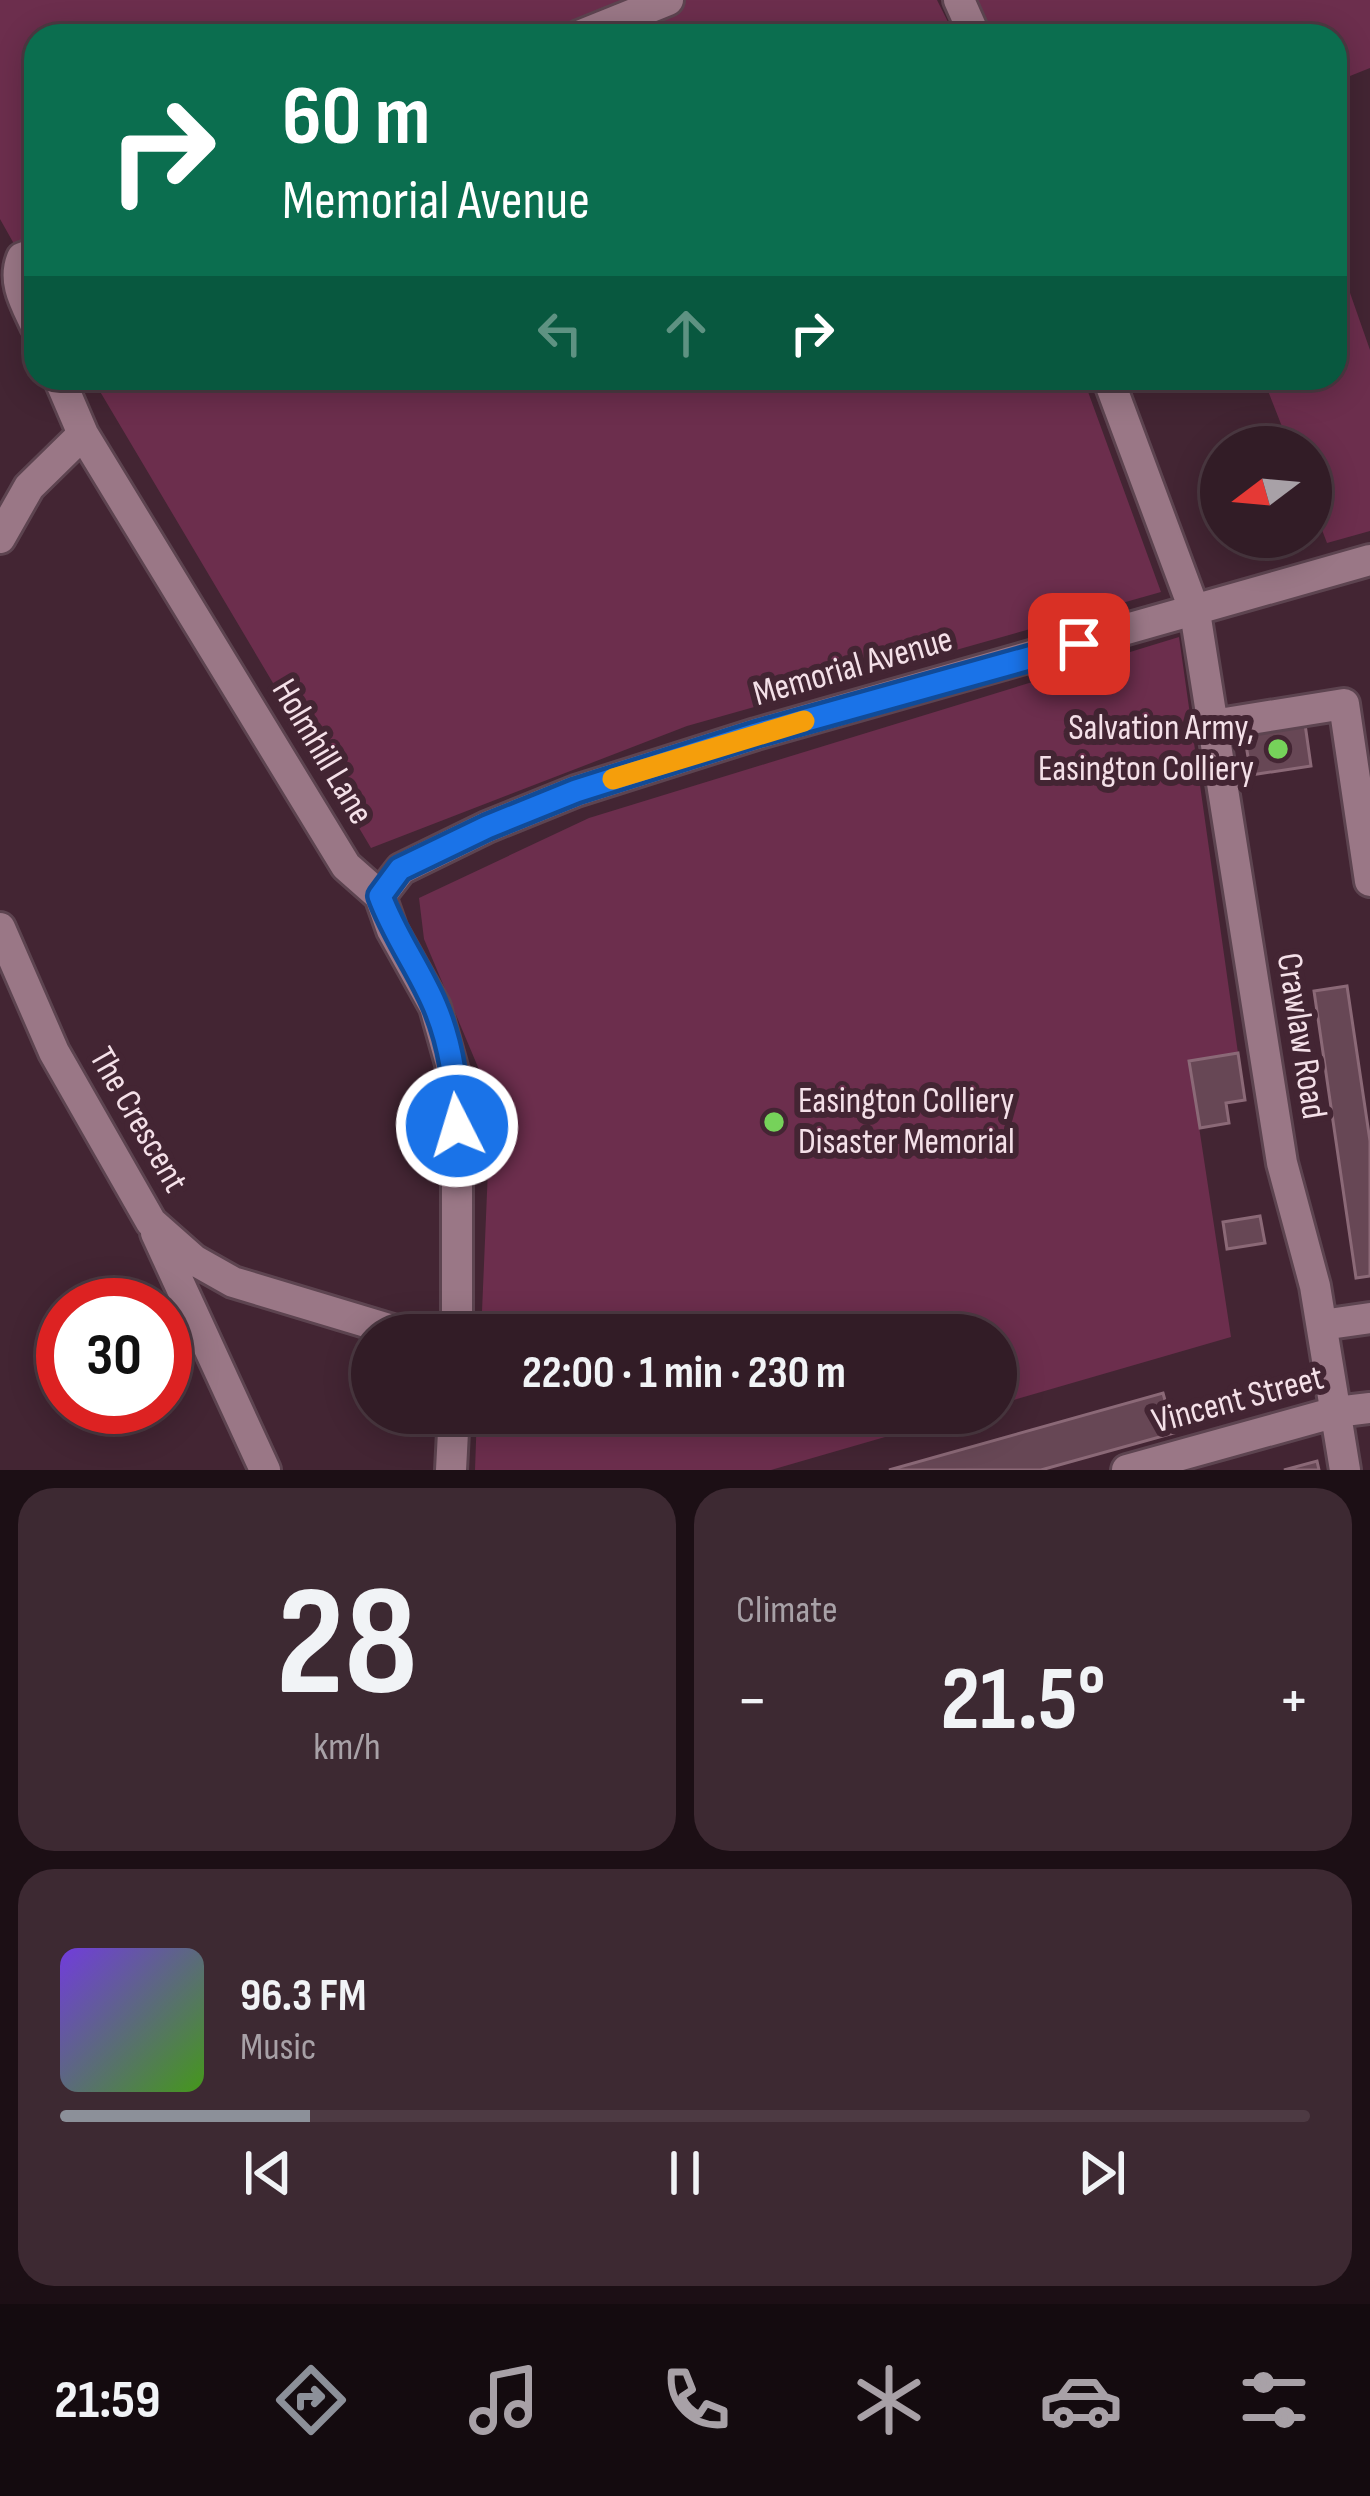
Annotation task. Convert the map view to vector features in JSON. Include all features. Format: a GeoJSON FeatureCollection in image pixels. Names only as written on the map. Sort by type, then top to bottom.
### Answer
{"type":"FeatureCollection","features":[{"type":"Feature","properties":{"kind":"street"},"geometry":{"type":"LineString","coordinates":[[609,24],[668,0]]}},
{"type":"Feature","properties":{"kind":"street"},"geometry":{"type":"LineString","coordinates":[[24,257],[16,271],[24,299]]}},
{"type":"Feature","properties":{"kind":"street","name":"Holmhill Lane"},"geometry":{"type":"LineString","coordinates":[[64,390],[83,434],[346,866],[380,896],[392,930],[435,1007],[457,1084],[457,1314]]}},
{"type":"Feature","properties":{"kind":"street","name":"Crawlaw Road"},"geometry":{"type":"LineString","coordinates":[[1112,390],[1195,612],[1282,1163],[1322,1325],[1346,1470]]}},
{"type":"Feature","properties":{"kind":"street"},"geometry":{"type":"LineString","coordinates":[[0,538],[29,487],[83,434]]}},
{"type":"Feature","properties":{"kind":"street","name":"Memorial Avenue"},"geometry":{"type":"LineString","coordinates":[[380,896],[400,869],[576,791],[756,734],[1370,560]]}},
{"type":"Feature","properties":{"kind":"street"},"geometry":{"type":"LineString","coordinates":[[1213,725],[1357,702],[1370,881]]}},
{"type":"Feature","properties":{"kind":"street","name":"The Crescent"},"geometry":{"type":"LineString","coordinates":[[0,928],[54,1052],[151,1222],[194,1260],[232,1282],[351,1318]]}},
{"type":"Feature","properties":{"kind":"street"},"geometry":{"type":"LineString","coordinates":[[151,1222],[266,1470]]}},
{"type":"Feature","properties":{"kind":"street"},"geometry":{"type":"LineString","coordinates":[[1322,1325],[1370,1318]]}},
{"type":"Feature","properties":{"kind":"street","name":"Vincent Street"},"geometry":{"type":"LineString","coordinates":[[1127,1470],[1336,1412],[1370,1408]]}},
{"type":"Feature","properties":{"kind":"street"},"geometry":{"type":"LineString","coordinates":[[451,1470],[453,1434]]}},
{"type":"Feature","properties":{"kind":"shaded area"},"geometry":{"type":"Polygon","coordinates":[[[0,0],[937,0],[949,24],[24,24],[24,262],[0,219],[0,0]]]}},
{"type":"Feature","properties":{"kind":"shaded area"},"geometry":{"type":"Polygon","coordinates":[[[959,0],[1370,0],[1370,68],[1347,77],[1347,24],[970,24],[959,0]]]}},
{"type":"Feature","properties":{"kind":"shaded area"},"geometry":{"type":"Polygon","coordinates":[[[1347,284],[1370,350],[1370,531],[1332,542],[1332,426],[1282,426],[1268,390],[1347,390],[1347,284]]]}},
{"type":"Feature","properties":{"kind":"shaded area"},"geometry":{"type":"Polygon","coordinates":[[[99,390],[1087,390],[1161,592],[687,726],[371,848],[99,390]]]}},
{"type":"Feature","properties":{"kind":"shaded area"},"geometry":{"type":"Polygon","coordinates":[[[1179,637],[1238,1053],[1189,1061],[1231,1337],[1017,1399],[1017,1314],[482,1314],[491,1098],[424,939],[419,898],[589,818],[1179,637]]]}},
{"type":"Feature","properties":{"kind":"shaded area"},"geometry":{"type":"Polygon","coordinates":[[[476,1434],[895,1434],[771,1470],[475,1470],[476,1434]]]}},
{"type":"Feature","properties":{"kind":"building","name":"Salvation Army, Easington Colliery"},"geometry":{"type":"Polygon","coordinates":[[[1305,724],[1311,766],[1251,775],[1244,733],[1305,724]]]}},
{"type":"Feature","properties":{"kind":"building"},"geometry":{"type":"Polygon","coordinates":[[[1347,986],[1370,1141],[1370,1276],[1356,1278],[1314,991],[1347,986]]]}},
{"type":"Feature","properties":{"kind":"building"},"geometry":{"type":"Polygon","coordinates":[[[1238,1053],[1245,1100],[1226,1103],[1229,1123],[1200,1128],[1189,1061],[1238,1053]]]}},
{"type":"Feature","properties":{"kind":"building"},"geometry":{"type":"Polygon","coordinates":[[[1260,1216],[1265,1243],[1227,1249],[1223,1222],[1260,1216]]]}},
{"type":"Feature","properties":{"kind":"building"},"geometry":{"type":"Polygon","coordinates":[[[1163,1393],[1174,1433],[1041,1470],[889,1470],[1163,1393]]]}},
{"type":"Feature","properties":{"kind":"building"},"geometry":{"type":"Polygon","coordinates":[[[1317,1461],[1319,1470],[1284,1470],[1317,1461]]]}},
{"type":"Feature","properties":{"kind":"slow traffic"},"geometry":{"type":"LineString","coordinates":[[613,779],[804,721]]}},
{"type":"Feature","properties":{"kind":"place","name":"Salvation Army, Easington Colliery"},"geometry":{"type":"Point","coordinates":[1278,749]}},
{"type":"Feature","properties":{"kind":"place","name":"Easington Colliery Disaster Memorial"},"geometry":{"type":"Point","coordinates":[774,1122]}},
{"type":"Feature","properties":{"kind":"route"},"geometry":{"type":"LineString","coordinates":[[457,1126],[457,1084],[435,1007],[392,930],[380,896],[400,869],[576,791],[756,734],[1079,644]]}}]}
